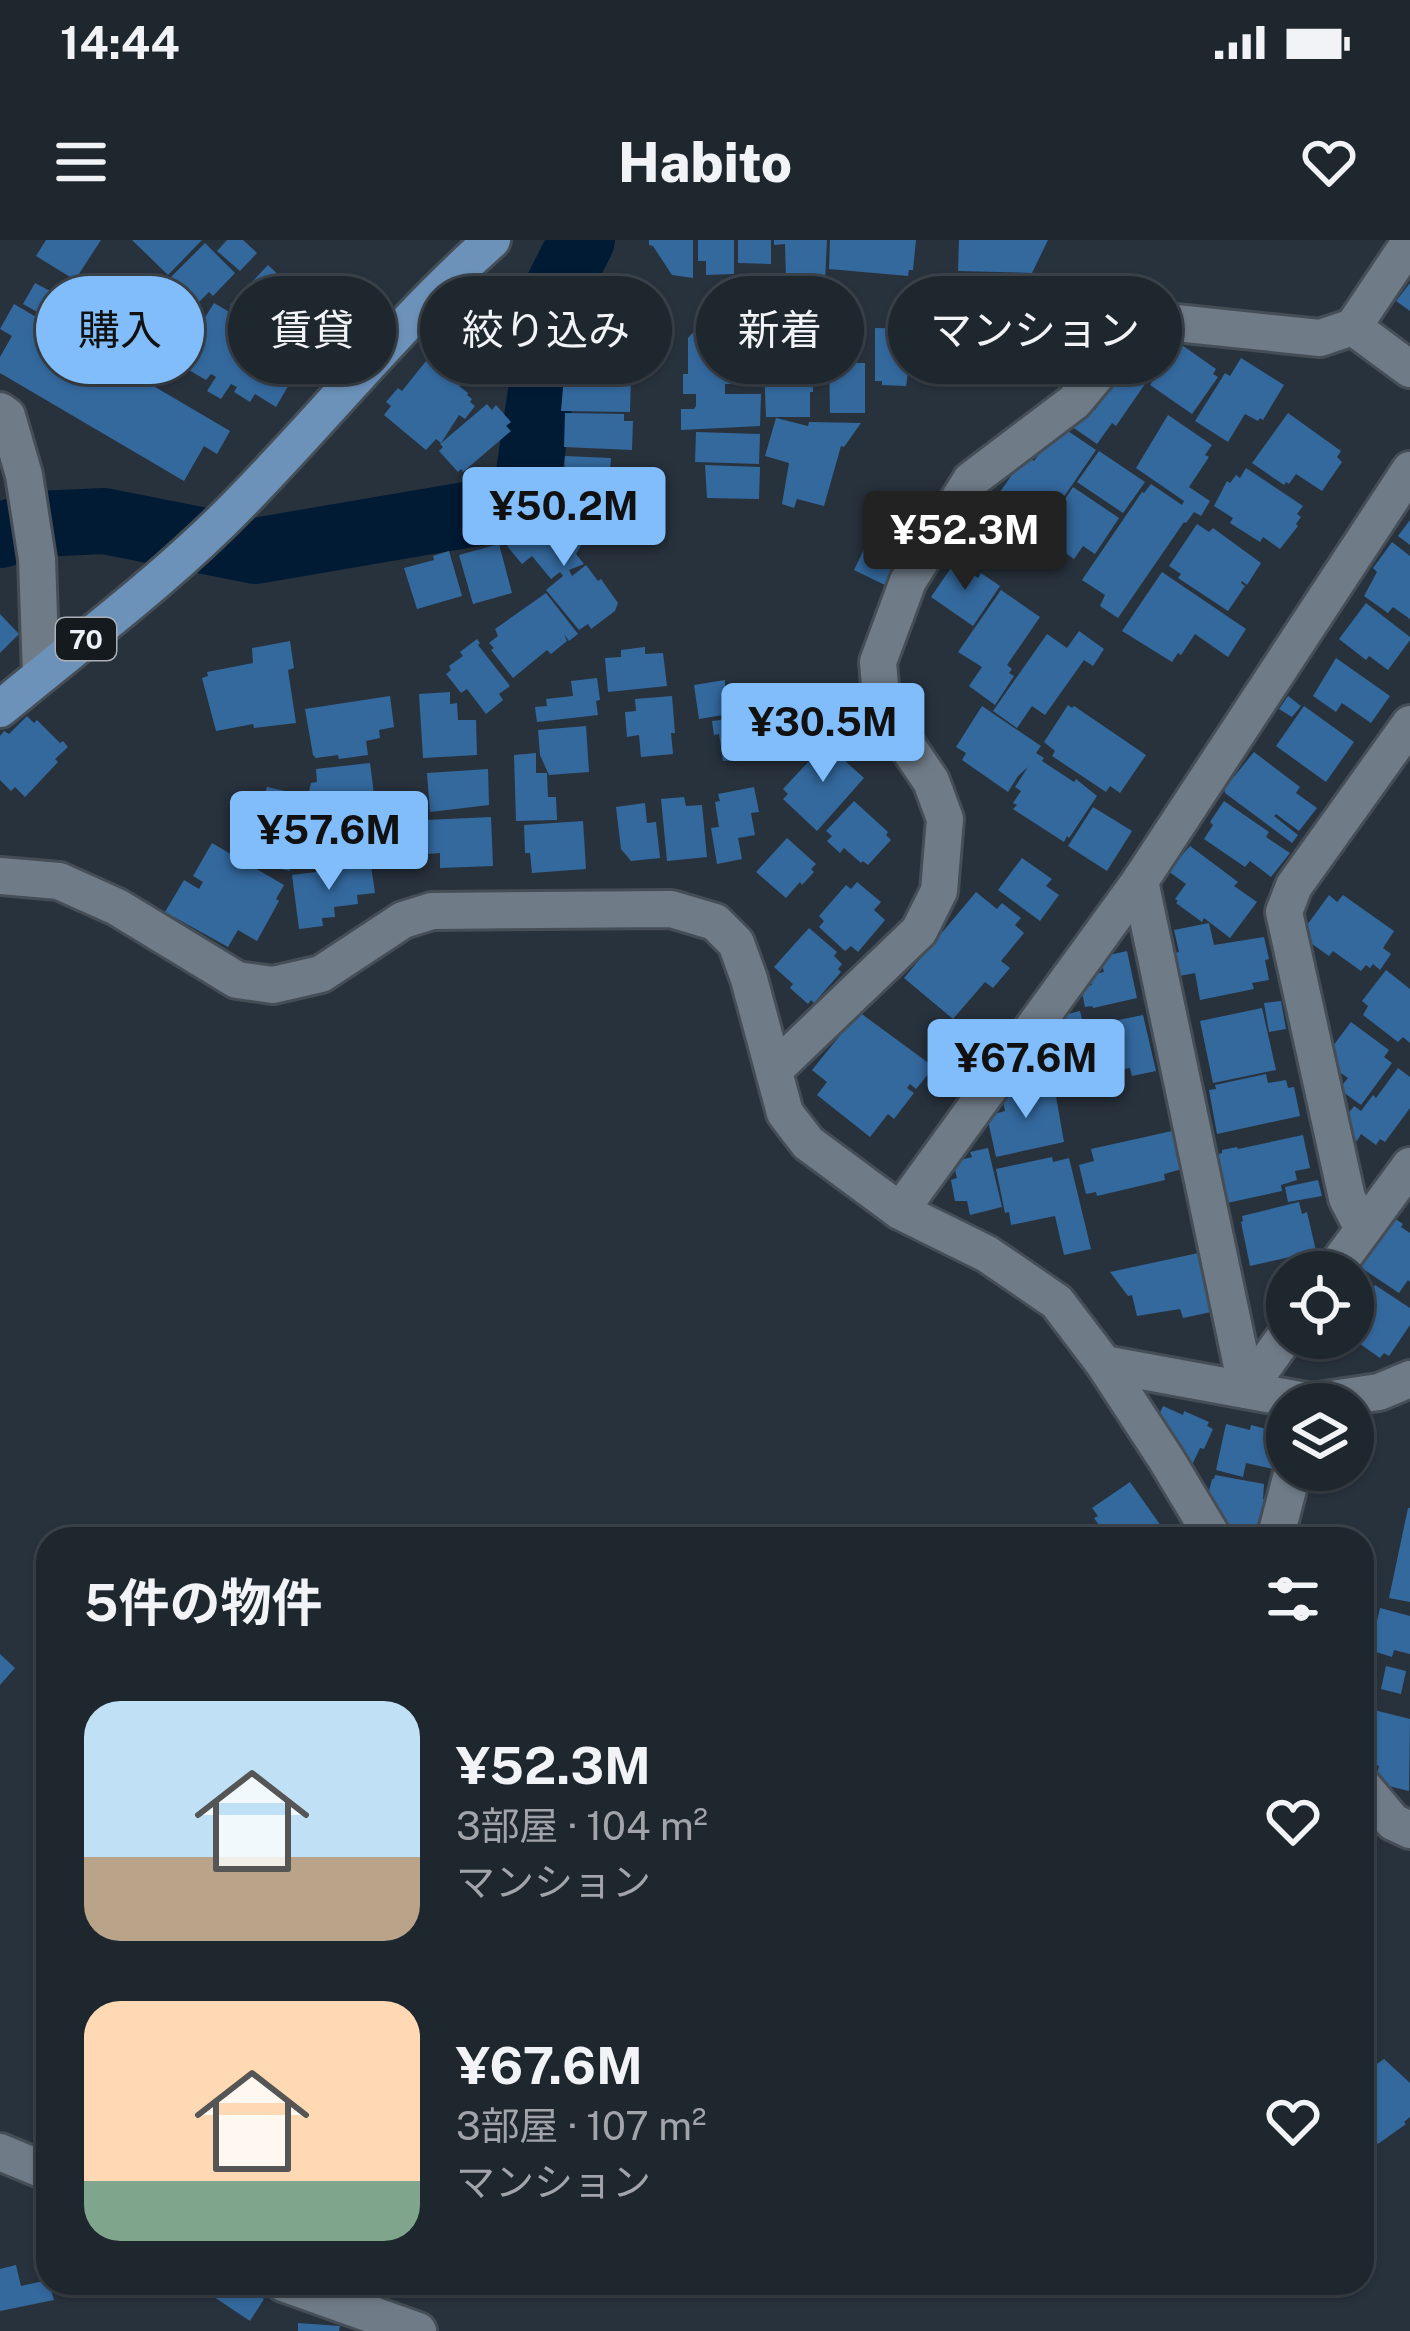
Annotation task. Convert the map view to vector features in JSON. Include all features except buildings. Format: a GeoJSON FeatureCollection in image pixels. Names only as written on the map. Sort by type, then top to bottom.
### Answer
{"type":"FeatureCollection","features":[{"type":"Feature","properties":{"kind":"main road","name":"70"},"geometry":{"type":"LineString","coordinates":[[0,709],[172,570],[492,240]]}},
{"type":"Feature","properties":{"kind":"street"},"geometry":{"type":"LineString","coordinates":[[774,1070],[919,931],[939,891],[945,819],[931,781],[882,709],[878,662],[908,581],[971,480],[1074,402],[1132,333],[1157,321],[1320,338],[1353,327],[1410,242]]}},
{"type":"Feature","properties":{"kind":"street"},"geometry":{"type":"LineString","coordinates":[[1353,327],[1410,369]]}},
{"type":"Feature","properties":{"kind":"street"},"geometry":{"type":"LineString","coordinates":[[0,412],[7,416],[24,476],[38,559],[41,674]]}},
{"type":"Feature","properties":{"kind":"street"},"geometry":{"type":"LineString","coordinates":[[900,1210],[1140,880],[1410,470]]}},
{"type":"Feature","properties":{"kind":"street"},"geometry":{"type":"LineString","coordinates":[[1363,1228],[1347,1198],[1284,912],[1294,886],[1410,724]]}},
{"type":"Feature","properties":{"kind":"street"},"geometry":{"type":"LineString","coordinates":[[0,875],[59,881],[116,907],[237,980],[273,985],[321,974],[403,920],[432,911],[670,909],[715,922],[736,943],[785,1113],[808,1143],[900,1210],[987,1254],[1057,1302],[1104,1364],[1207,1527]]}},
{"type":"Feature","properties":{"kind":"street"},"geometry":{"type":"LineString","coordinates":[[1140,880],[1247,1390]]}},
{"type":"Feature","properties":{"kind":"street"},"geometry":{"type":"LineString","coordinates":[[1347,1251],[1410,1166]]}},
{"type":"Feature","properties":{"kind":"street"},"geometry":{"type":"LineString","coordinates":[[1247,1390],[1269,1359]]}},
{"type":"Feature","properties":{"kind":"street"},"geometry":{"type":"LineString","coordinates":[[1104,1364],[1266,1394]]}},
{"type":"Feature","properties":{"kind":"street"},"geometry":{"type":"LineString","coordinates":[[1374,1393],[1410,1379]]}},
{"type":"Feature","properties":{"kind":"street"},"geometry":{"type":"LineString","coordinates":[[1277,1527],[1287,1491]]}},
{"type":"Feature","properties":{"kind":"street"},"geometry":{"type":"LineString","coordinates":[[1374,1799],[1393,1822],[1410,1830]]}},
{"type":"Feature","properties":{"kind":"street"},"geometry":{"type":"LineString","coordinates":[[0,2152],[36,2167]]}},
{"type":"Feature","properties":{"kind":"street"},"geometry":{"type":"LineString","coordinates":[[317,2295],[418,2331]]}},
{"type":"Feature","properties":{"kind":"waterway"},"geometry":{"type":"LineString","coordinates":[[0,535],[39,524],[104,521],[255,551],[495,510],[526,492],[556,291],[582,240]]}}]}
